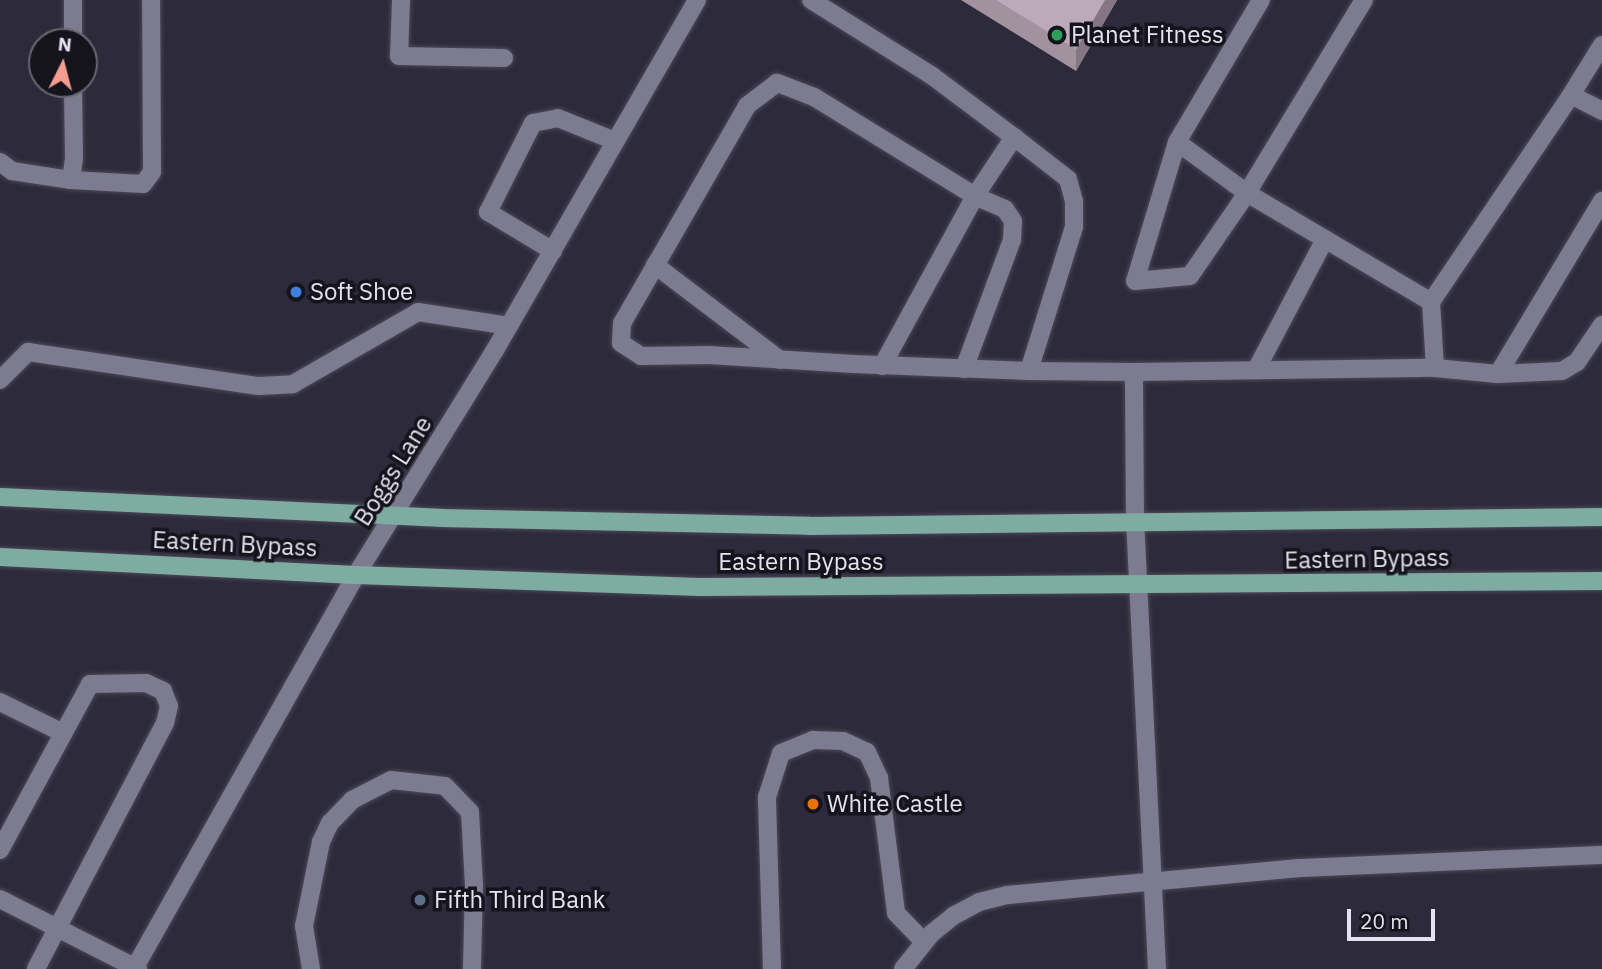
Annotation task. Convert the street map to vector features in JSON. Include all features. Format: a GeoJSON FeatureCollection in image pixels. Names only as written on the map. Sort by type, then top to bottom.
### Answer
{"type":"FeatureCollection","features":[{"type":"Feature","properties":{"kind":"main road","name":"Eastern Bypass"},"geometry":{"type":"LineString","coordinates":[[0,497],[394,516],[810,526],[1602,517]]}},
{"type":"Feature","properties":{"kind":"main road","name":"Eastern Bypass"},"geometry":{"type":"LineString","coordinates":[[0,557],[356,575],[700,587],[1602,581]]}},
{"type":"Feature","properties":{"kind":"street"},"geometry":{"type":"LineString","coordinates":[[73,0],[73,28]]}},
{"type":"Feature","properties":{"kind":"street"},"geometry":{"type":"LineString","coordinates":[[0,162],[12,171],[71,180],[143,184],[152,172],[151,0]]}},
{"type":"Feature","properties":{"kind":"street"},"geometry":{"type":"LineString","coordinates":[[401,0],[399,55],[504,58]]}},
{"type":"Feature","properties":{"kind":"street","name":"Boggs Lane"},"geometry":{"type":"LineString","coordinates":[[136,968],[356,575],[509,326],[696,0]]}},
{"type":"Feature","properties":{"kind":"street"},"geometry":{"type":"LineString","coordinates":[[811,0],[932,75],[1068,179],[1074,201],[1074,227],[1029,371]]}},
{"type":"Feature","properties":{"kind":"street"},"geometry":{"type":"LineString","coordinates":[[1261,0],[1177,142],[1135,281],[1190,276],[1247,193],[1364,0]]}},
{"type":"Feature","properties":{"kind":"street"},"geometry":{"type":"LineString","coordinates":[[1435,368],[1431,302],[1571,95],[1602,44]]}},
{"type":"Feature","properties":{"kind":"street"},"geometry":{"type":"LineString","coordinates":[[964,369],[1013,221],[1005,209],[975,196],[814,97],[777,83],[747,106],[622,323],[621,342],[641,356],[709,355],[883,366],[964,369],[1029,371],[1435,368],[1498,374],[1562,372],[1570,368],[1602,325]]}},
{"type":"Feature","properties":{"kind":"street"},"geometry":{"type":"LineString","coordinates":[[1571,95],[1602,110]]}},
{"type":"Feature","properties":{"kind":"street"},"geometry":{"type":"LineString","coordinates":[[71,180],[74,158],[73,98]]}},
{"type":"Feature","properties":{"kind":"street"},"geometry":{"type":"LineString","coordinates":[[552,251],[488,212],[533,123],[558,118],[615,141]]}},
{"type":"Feature","properties":{"kind":"street"},"geometry":{"type":"LineString","coordinates":[[883,366],[975,196],[1014,137]]}},
{"type":"Feature","properties":{"kind":"street"},"geometry":{"type":"LineString","coordinates":[[1177,142],[1247,193],[1431,302]]}},
{"type":"Feature","properties":{"kind":"street"},"geometry":{"type":"LineString","coordinates":[[1498,374],[1602,201]]}},
{"type":"Feature","properties":{"kind":"street"},"geometry":{"type":"LineString","coordinates":[[1256,370],[1325,239]]}},
{"type":"Feature","properties":{"kind":"street"},"geometry":{"type":"LineString","coordinates":[[655,265],[780,360]]}},
{"type":"Feature","properties":{"kind":"street"},"geometry":{"type":"LineString","coordinates":[[0,380],[28,352],[259,386],[293,384],[418,312],[509,326]]}},
{"type":"Feature","properties":{"kind":"street"},"geometry":{"type":"LineString","coordinates":[[1134,372],[1135,524],[1157,969]]}},
{"type":"Feature","properties":{"kind":"street"},"geometry":{"type":"LineString","coordinates":[[0,850],[90,684],[146,683],[163,691],[169,706],[165,723],[36,969]]}},
{"type":"Feature","properties":{"kind":"street"},"geometry":{"type":"LineString","coordinates":[[0,702],[62,733]]}},
{"type":"Feature","properties":{"kind":"street"},"geometry":{"type":"LineString","coordinates":[[772,969],[768,797],[781,753],[813,740],[843,741],[867,752],[879,778],[896,913],[924,942]]}},
{"type":"Feature","properties":{"kind":"street"},"geometry":{"type":"LineString","coordinates":[[311,969],[304,926],[321,842],[330,823],[352,800],[391,780],[445,786],[470,812],[474,885],[472,969]]}},
{"type":"Feature","properties":{"kind":"street"},"geometry":{"type":"LineString","coordinates":[[902,969],[924,942],[953,916],[979,902],[1034,891],[1299,867],[1602,855]]}},
{"type":"Feature","properties":{"kind":"street"},"geometry":{"type":"LineString","coordinates":[[0,899],[136,968]]}},
{"type":"Feature","properties":{"kind":"building"},"geometry":{"type":"Polygon","coordinates":[[[996,0],[1105,0],[1076,49],[996,0]]]}},
{"type":"Feature","properties":{"kind":"place","name":"Planet Fitness"},"geometry":{"type":"Point","coordinates":[1057,35]}},
{"type":"Feature","properties":{"kind":"place","name":"Soft Shoe"},"geometry":{"type":"Point","coordinates":[296,292]}},
{"type":"Feature","properties":{"kind":"place","name":"White Castle"},"geometry":{"type":"Point","coordinates":[813,804]}},
{"type":"Feature","properties":{"kind":"place","name":"Fifth Third Bank"},"geometry":{"type":"Point","coordinates":[420,900]}}]}
